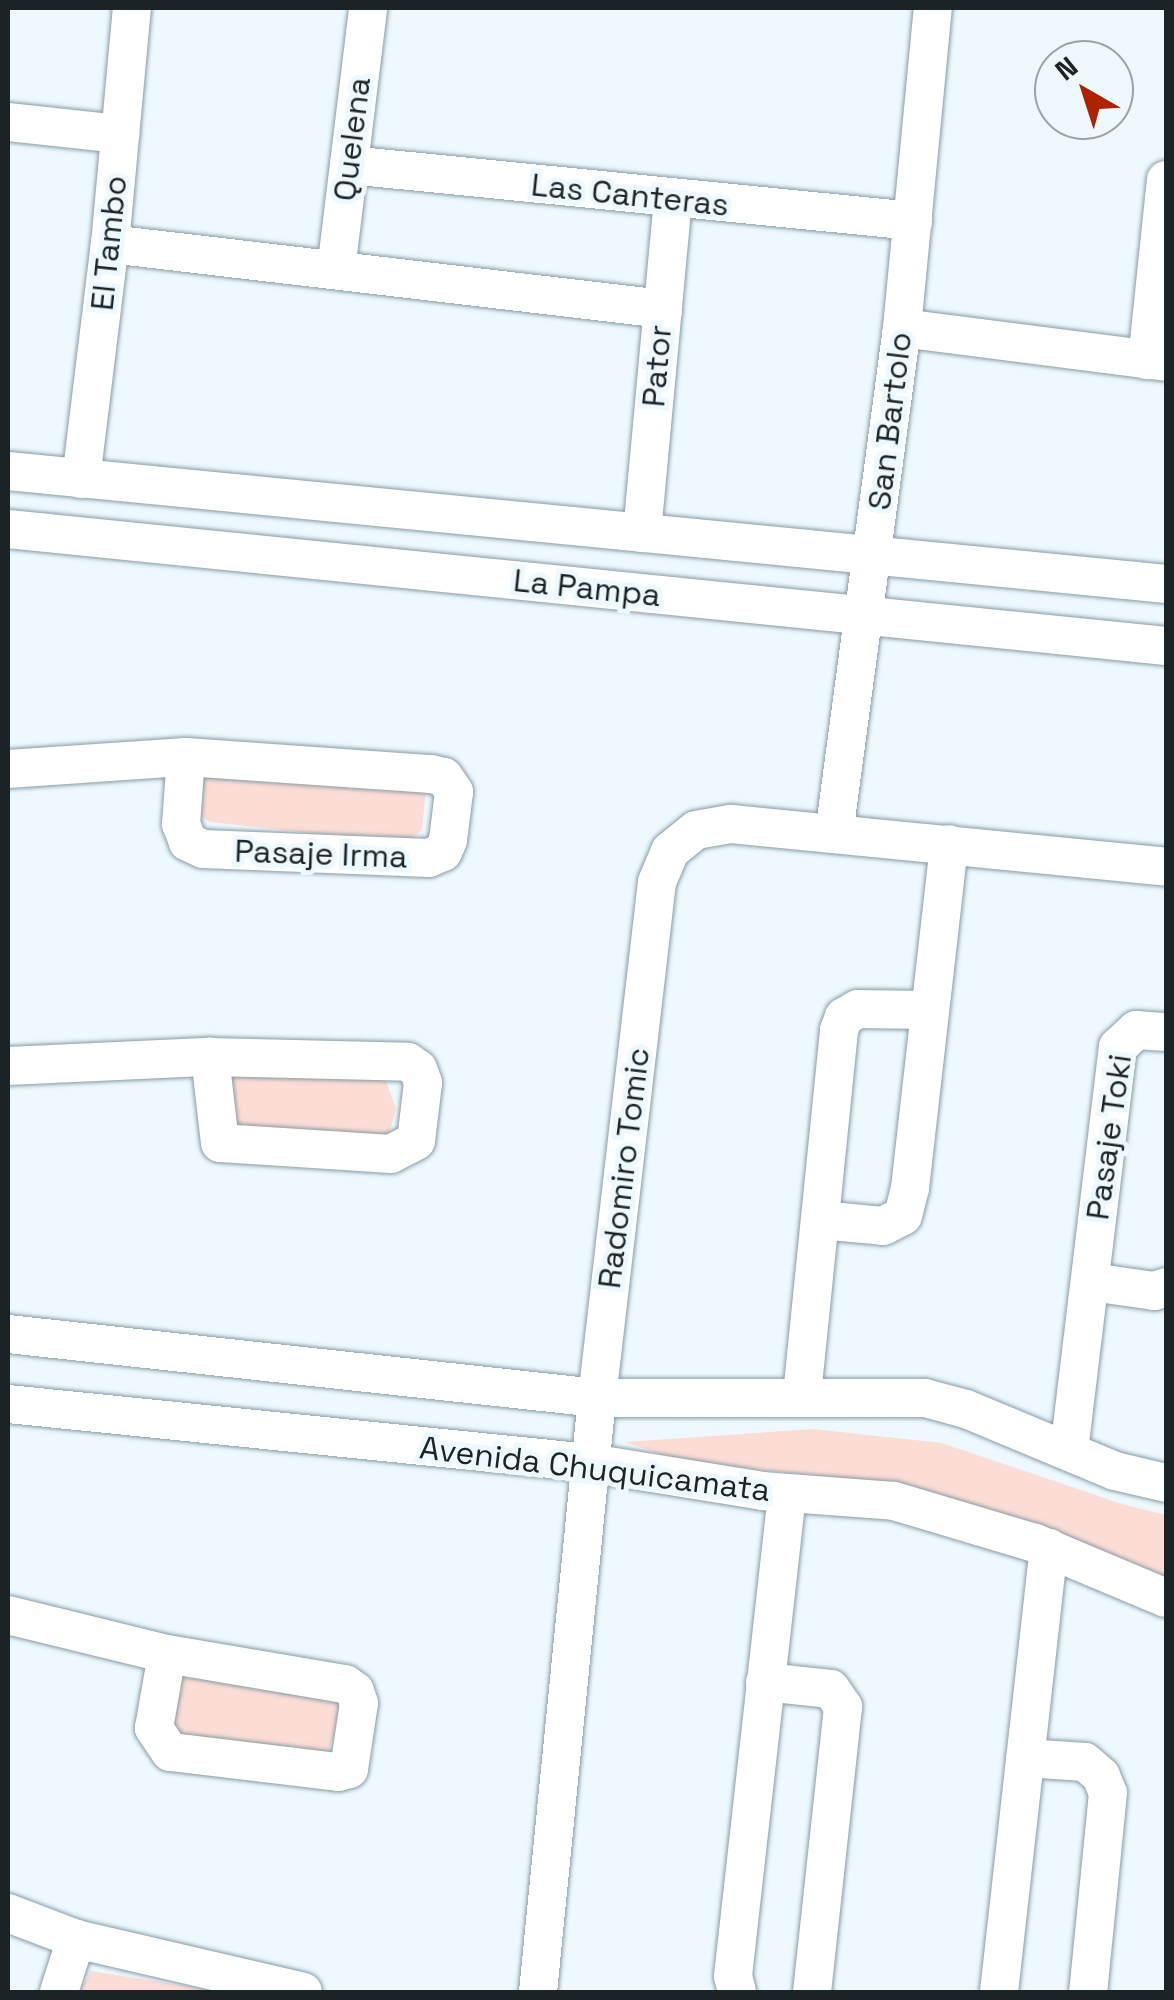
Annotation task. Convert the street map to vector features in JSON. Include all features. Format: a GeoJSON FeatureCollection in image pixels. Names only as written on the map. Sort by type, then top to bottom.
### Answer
{"type":"FeatureCollection","features":[{"type":"Feature","properties":{"kind":"street","name":"El Tambo"},"geometry":{"type":"LineString","coordinates":[[81,479],[110,244],[132,8]]}},
{"type":"Feature","properties":{"kind":"street","name":"Quelena"},"geometry":{"type":"LineString","coordinates":[[336,270],[368,8]]}},
{"type":"Feature","properties":{"kind":"street","name":"San Bartolo"},"geometry":{"type":"LineString","coordinates":[[834,834],[902,328],[933,8]]}},
{"type":"Feature","properties":{"kind":"street"},"geometry":{"type":"LineString","coordinates":[[8,122],[120,134]]}},
{"type":"Feature","properties":{"kind":"street","name":"Las Canteras"},"geometry":{"type":"LineString","coordinates":[[348,165],[912,221]]}},
{"type":"Feature","properties":{"kind":"street"},"geometry":{"type":"LineString","coordinates":[[902,328],[1157,361],[1166,180]]}},
{"type":"Feature","properties":{"kind":"street","name":"Pator"},"geometry":{"type":"LineString","coordinates":[[642,533],[673,200]]}},
{"type":"Feature","properties":{"kind":"street"},"geometry":{"type":"LineString","coordinates":[[110,244],[663,310]]}},
{"type":"Feature","properties":{"kind":"street","name":"La Pampa"},"geometry":{"type":"LineString","coordinates":[[8,471],[1166,584]]}},
{"type":"Feature","properties":{"kind":"street","name":"La Pampa"},"geometry":{"type":"LineString","coordinates":[[8,530],[1166,646]]}},
{"type":"Feature","properties":{"kind":"street","name":"Pasaje Irma"},"geometry":{"type":"LineString","coordinates":[[8,770],[186,757],[444,777],[454,792],[448,840],[443,852],[429,858],[203,850],[188,842],[181,824],[186,757]]}},
{"type":"Feature","properties":{"kind":"street","name":"Radomiro Tomic"},"geometry":{"type":"LineString","coordinates":[[538,1992],[597,1398],[662,866],[682,839],[713,825],[1166,866]]}},
{"type":"Feature","properties":{"kind":"street"},"geometry":{"type":"LineString","coordinates":[[820,1220],[883,1226],[903,1216],[910,1188],[950,844]]}},
{"type":"Feature","properties":{"kind":"street"},"geometry":{"type":"LineString","coordinates":[[802,1395],[839,1030],[844,1017],[858,1009],[928,1010]]}},
{"type":"Feature","properties":{"kind":"street","name":"Pasaje Toki"},"geometry":{"type":"LineString","coordinates":[[1069,1451],[1118,1048],[1136,1030],[1166,1032]]}},
{"type":"Feature","properties":{"kind":"street"},"geometry":{"type":"LineString","coordinates":[[8,1066],[210,1057],[408,1062],[418,1069],[423,1082],[416,1142],[391,1154],[231,1147],[220,1142],[210,1057]]}},
{"type":"Feature","properties":{"kind":"street"},"geometry":{"type":"LineString","coordinates":[[1091,1282],[1154,1290],[1166,1287]]}},
{"type":"Feature","properties":{"kind":"street"},"geometry":{"type":"LineString","coordinates":[[8,1334],[597,1398],[925,1398],[966,1408],[1115,1470],[1166,1482]]}},
{"type":"Feature","properties":{"kind":"street","name":"Avenida Chuquicamata"},"geometry":{"type":"LineString","coordinates":[[8,1404],[590,1463],[787,1493],[894,1501],[1049,1548],[1166,1598]]}},
{"type":"Feature","properties":{"kind":"street"},"geometry":{"type":"LineString","coordinates":[[737,1992],[733,1976],[787,1493]]}},
{"type":"Feature","properties":{"kind":"street"},"geometry":{"type":"LineString","coordinates":[[999,1992],[1049,1548]]}},
{"type":"Feature","properties":{"kind":"street"},"geometry":{"type":"LineString","coordinates":[[8,1615],[167,1654],[345,1684],[355,1691],[359,1703],[349,1769],[338,1772],[170,1752],[158,1741],[154,1728],[167,1654]]}},
{"type":"Feature","properties":{"kind":"street"},"geometry":{"type":"LineString","coordinates":[[766,1682],[831,1689],[843,1707],[812,1992]]}},
{"type":"Feature","properties":{"kind":"street"},"geometry":{"type":"LineString","coordinates":[[1025,1758],[1086,1762],[1101,1776],[1108,1793],[1088,1992]]}},
{"type":"Feature","properties":{"kind":"street"},"geometry":{"type":"LineString","coordinates":[[8,1914],[76,1939],[303,1992]]}},
{"type":"Feature","properties":{"kind":"street"},"geometry":{"type":"LineString","coordinates":[[59,1992],[76,1939]]}},
{"type":"Feature","properties":{"kind":"shaded area"},"geometry":{"type":"Polygon","coordinates":[[[200,775],[426,789],[422,830],[404,843],[210,822],[192,811],[200,775]]]}},
{"type":"Feature","properties":{"kind":"shaded area"},"geometry":{"type":"Polygon","coordinates":[[[230,1074],[384,1075],[396,1109],[387,1140],[246,1135],[225,1117],[230,1074]]]}},
{"type":"Feature","properties":{"kind":"shaded area"},"geometry":{"type":"Polygon","coordinates":[[[814,1429],[942,1443],[1166,1515],[1166,1583],[886,1483],[681,1461],[625,1442],[814,1429]]]}},
{"type":"Feature","properties":{"kind":"shaded area"},"geometry":{"type":"Polygon","coordinates":[[[176,1675],[324,1694],[342,1708],[327,1757],[177,1736],[165,1722],[176,1675]]]}},
{"type":"Feature","properties":{"kind":"shaded area"},"geometry":{"type":"Polygon","coordinates":[[[91,1971],[223,1992],[79,1992],[91,1971]]]}}]}
